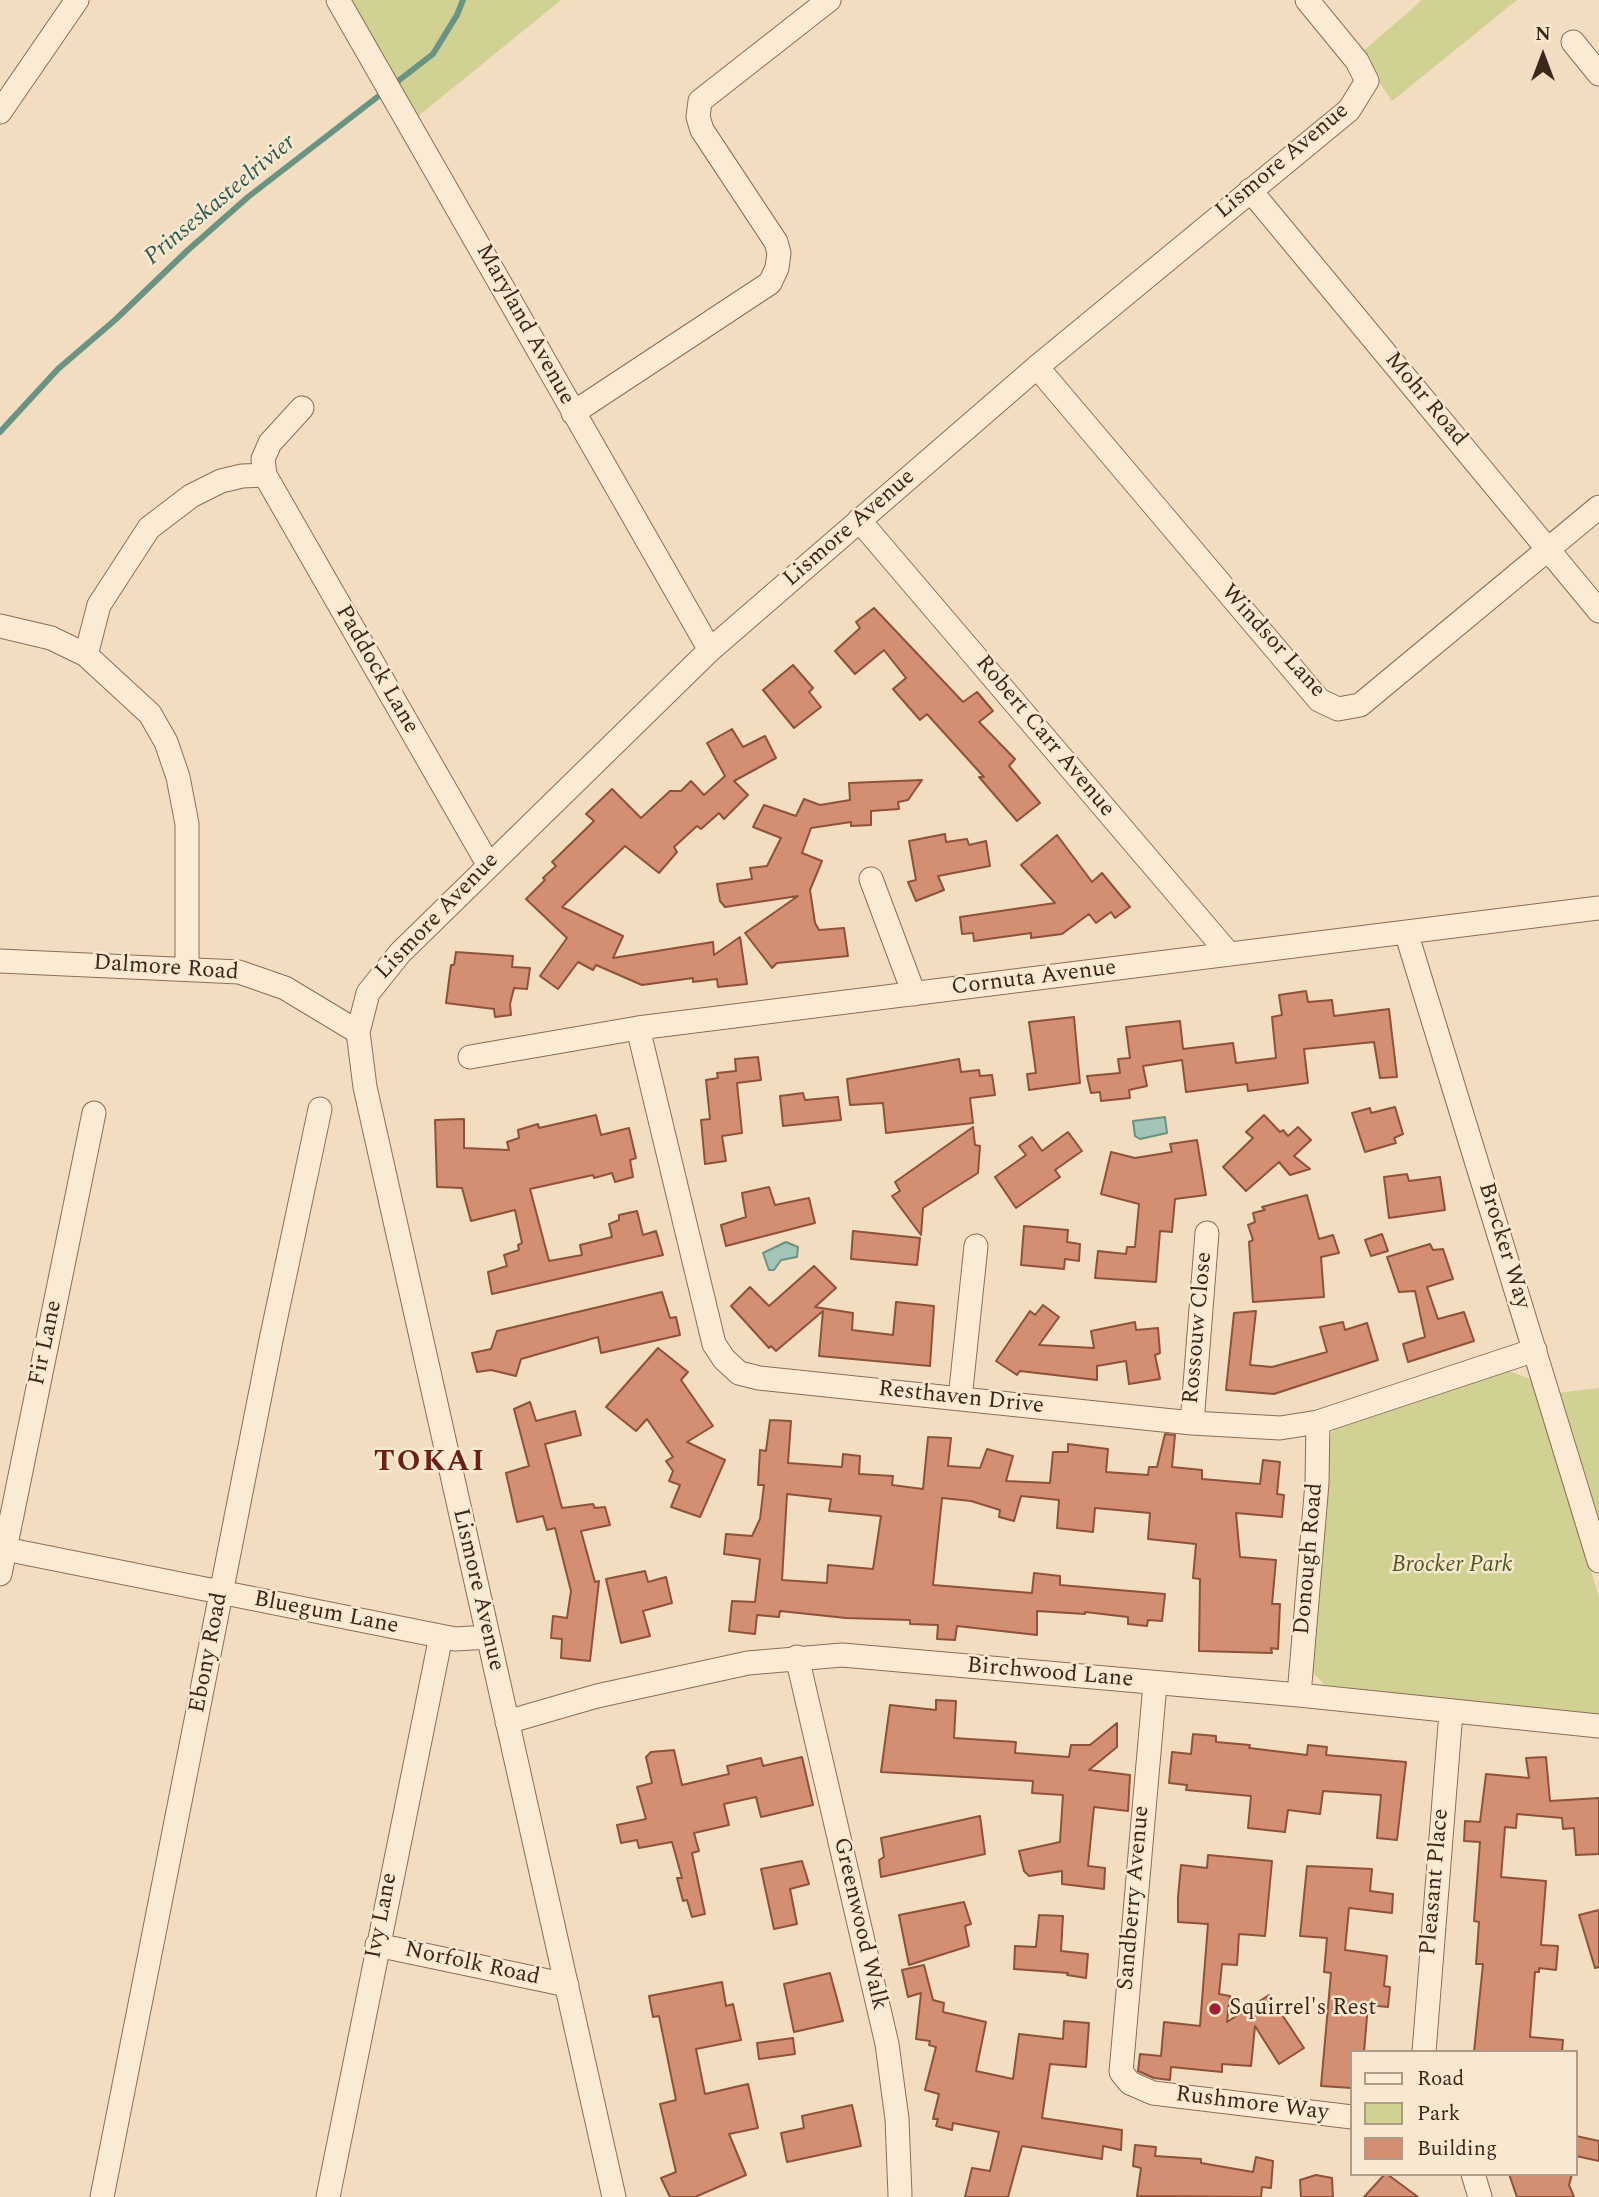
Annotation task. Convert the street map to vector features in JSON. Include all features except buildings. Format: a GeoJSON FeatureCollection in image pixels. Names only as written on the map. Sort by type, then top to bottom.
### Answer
{"type":"FeatureCollection","features":[{"type":"Feature","properties":{"kind":"street"},"geometry":{"type":"LineString","coordinates":[[0,112],[77,0]]}},
{"type":"Feature","properties":{"kind":"street","name":"Maryland Avenue"},"geometry":{"type":"LineString","coordinates":[[338,0],[399,102],[573,414],[710,650]]}},
{"type":"Feature","properties":{"kind":"street"},"geometry":{"type":"LineString","coordinates":[[573,414],[770,283],[778,268],[779,253],[776,242],[702,130],[698,117],[700,102],[829,0]]}},
{"type":"Feature","properties":{"kind":"street","name":"Lismore Avenue"},"geometry":{"type":"LineString","coordinates":[[614,2197],[365,1087],[358,1032],[368,993],[375,981],[488,864],[710,650],[1037,367],[1349,110],[1367,81],[1357,61],[1307,0]]}},
{"type":"Feature","properties":{"kind":"street"},"geometry":{"type":"LineString","coordinates":[[1573,42],[1599,74]]}},
{"type":"Feature","properties":{"kind":"street","name":"Mohr Road"},"geometry":{"type":"LineString","coordinates":[[1250,190],[1599,611]]}},
{"type":"Feature","properties":{"kind":"street","name":"Windsor Lane"},"geometry":{"type":"LineString","coordinates":[[1037,367],[1319,701],[1338,709],[1360,705],[1599,507]]}},
{"type":"Feature","properties":{"kind":"street"},"geometry":{"type":"LineString","coordinates":[[86,655],[99,605],[149,528],[191,496],[221,481],[242,475],[265,475],[263,459],[270,443],[302,408]]}},
{"type":"Feature","properties":{"kind":"street","name":"Paddock Lane"},"geometry":{"type":"LineString","coordinates":[[265,475],[488,864]]}},
{"type":"Feature","properties":{"kind":"street","name":"Robert Carr Avenue"},"geometry":{"type":"LineString","coordinates":[[859,520],[1229,954]]}},
{"type":"Feature","properties":{"kind":"street"},"geometry":{"type":"LineString","coordinates":[[0,626],[51,638],[86,655],[150,714],[166,742],[178,778],[187,824],[187,969]]}},
{"type":"Feature","properties":{"kind":"street"},"geometry":{"type":"LineString","coordinates":[[871,878],[914,994]]}},
{"type":"Feature","properties":{"kind":"street","name":"Cornuta Avenue"},"geometry":{"type":"LineString","coordinates":[[470,1057],[638,1028],[1599,908]]}},
{"type":"Feature","properties":{"kind":"street","name":"Brocker Way"},"geometry":{"type":"LineString","coordinates":[[1406,932],[1599,1561]]}},
{"type":"Feature","properties":{"kind":"street","name":"Dalmore Road"},"geometry":{"type":"LineString","coordinates":[[0,961],[239,972],[262,978],[339,1018],[358,1032]]}},
{"type":"Feature","properties":{"kind":"street","name":"Resthaven Drive"},"geometry":{"type":"LineString","coordinates":[[638,1028],[714,1344],[724,1359],[739,1373],[759,1378],[1192,1423],[1280,1428],[1318,1422],[1535,1350]]}},
{"type":"Feature","properties":{"kind":"street","name":"Ebony Road"},"geometry":{"type":"LineString","coordinates":[[102,2197],[320,1109]]}},
{"type":"Feature","properties":{"kind":"street","name":"Fir Lane"},"geometry":{"type":"LineString","coordinates":[[0,1574],[94,1113]]}},
{"type":"Feature","properties":{"kind":"street","name":"Rossouw Close"},"geometry":{"type":"LineString","coordinates":[[1192,1423],[1207,1233]]}},
{"type":"Feature","properties":{"kind":"street"},"geometry":{"type":"LineString","coordinates":[[960,1399],[976,1245]]}},
{"type":"Feature","properties":{"kind":"street","name":"Donough Road"},"geometry":{"type":"LineString","coordinates":[[1299,1695],[1317,1483],[1318,1422]]}},
{"type":"Feature","properties":{"kind":"street","name":"Bluegum Lane"},"geometry":{"type":"LineString","coordinates":[[3,1549],[441,1636],[467,1640],[488,1637]]}},
{"type":"Feature","properties":{"kind":"street","name":"Ivy Lane"},"geometry":{"type":"LineString","coordinates":[[328,2197],[441,1636]]}},
{"type":"Feature","properties":{"kind":"street","name":"Birchwood Lane"},"geometry":{"type":"LineString","coordinates":[[507,1723],[597,1696],[748,1663],[842,1655],[1299,1695],[1599,1726]]}},
{"type":"Feature","properties":{"kind":"street","name":"Greenwood Walk"},"geometry":{"type":"LineString","coordinates":[[797,1657],[887,2044],[897,2119],[900,2195]]}},
{"type":"Feature","properties":{"kind":"street","name":"Sandberry Avenue"},"geometry":{"type":"LineString","coordinates":[[1153,2093],[1124,2079],[1120,2061],[1155,1684]]}},
{"type":"Feature","properties":{"kind":"street","name":"Pleasant Place"},"geometry":{"type":"LineString","coordinates":[[1423,2050],[1451,1712]]}},
{"type":"Feature","properties":{"kind":"street","name":"Norfolk Road"},"geometry":{"type":"LineString","coordinates":[[377,1945],[567,1985]]}},
{"type":"Feature","properties":{"kind":"street","name":"Rushmore Way"},"geometry":{"type":"LineString","coordinates":[[1153,2093],[1350,2118]]}},
{"type":"Feature","properties":{"kind":"street"},"geometry":{"type":"LineString","coordinates":[[1473,2176],[1480,2197]]}},
{"type":"Feature","properties":{"kind":"green space"},"geometry":{"type":"Polygon","coordinates":[[[338,0],[561,0],[411,122],[338,0]]]}},
{"type":"Feature","properties":{"kind":"green space"},"geometry":{"type":"Polygon","coordinates":[[[1422,0],[1517,0],[1392,101],[1360,54],[1422,0]]]}},
{"type":"Feature","properties":{"kind":"green space","name":"Brocker Park"},"geometry":{"type":"Polygon","coordinates":[[[1506,1370],[1530,1379],[1536,1391],[1599,1597],[1599,1714],[1335,1689],[1324,1684],[1313,1673],[1310,1661],[1331,1434],[1338,1422],[1506,1370]]]}},
{"type":"Feature","properties":{"kind":"green space"},"geometry":{"type":"Polygon","coordinates":[[[1599,1388],[1599,1561],[1548,1394],[1599,1388]]]}},
{"type":"Feature","properties":{"kind":"shaded area"},"geometry":{"type":"Polygon","coordinates":[[[1165,1117],[1167,1133],[1140,1139],[1135,1136],[1133,1121],[1165,1117]]]}},
{"type":"Feature","properties":{"kind":"shaded area"},"geometry":{"type":"Polygon","coordinates":[[[786,1242],[798,1247],[797,1257],[781,1260],[774,1270],[769,1270],[763,1253],[786,1242]]]}},
{"type":"Feature","properties":{"kind":"waterway","name":"Prinseskasteelrivier"},"geometry":{"type":"LineString","coordinates":[[0,432],[58,369],[248,197],[433,54],[463,0]]}},
{"type":"Feature","properties":{"kind":"place","name":"Squirrel's Rest"},"geometry":{"type":"Point","coordinates":[1215,2009]}},
{"type":"Feature","properties":{"kind":"district","name":"TOKAI"},"geometry":{"type":"Point","coordinates":[430,1464]}}]}
